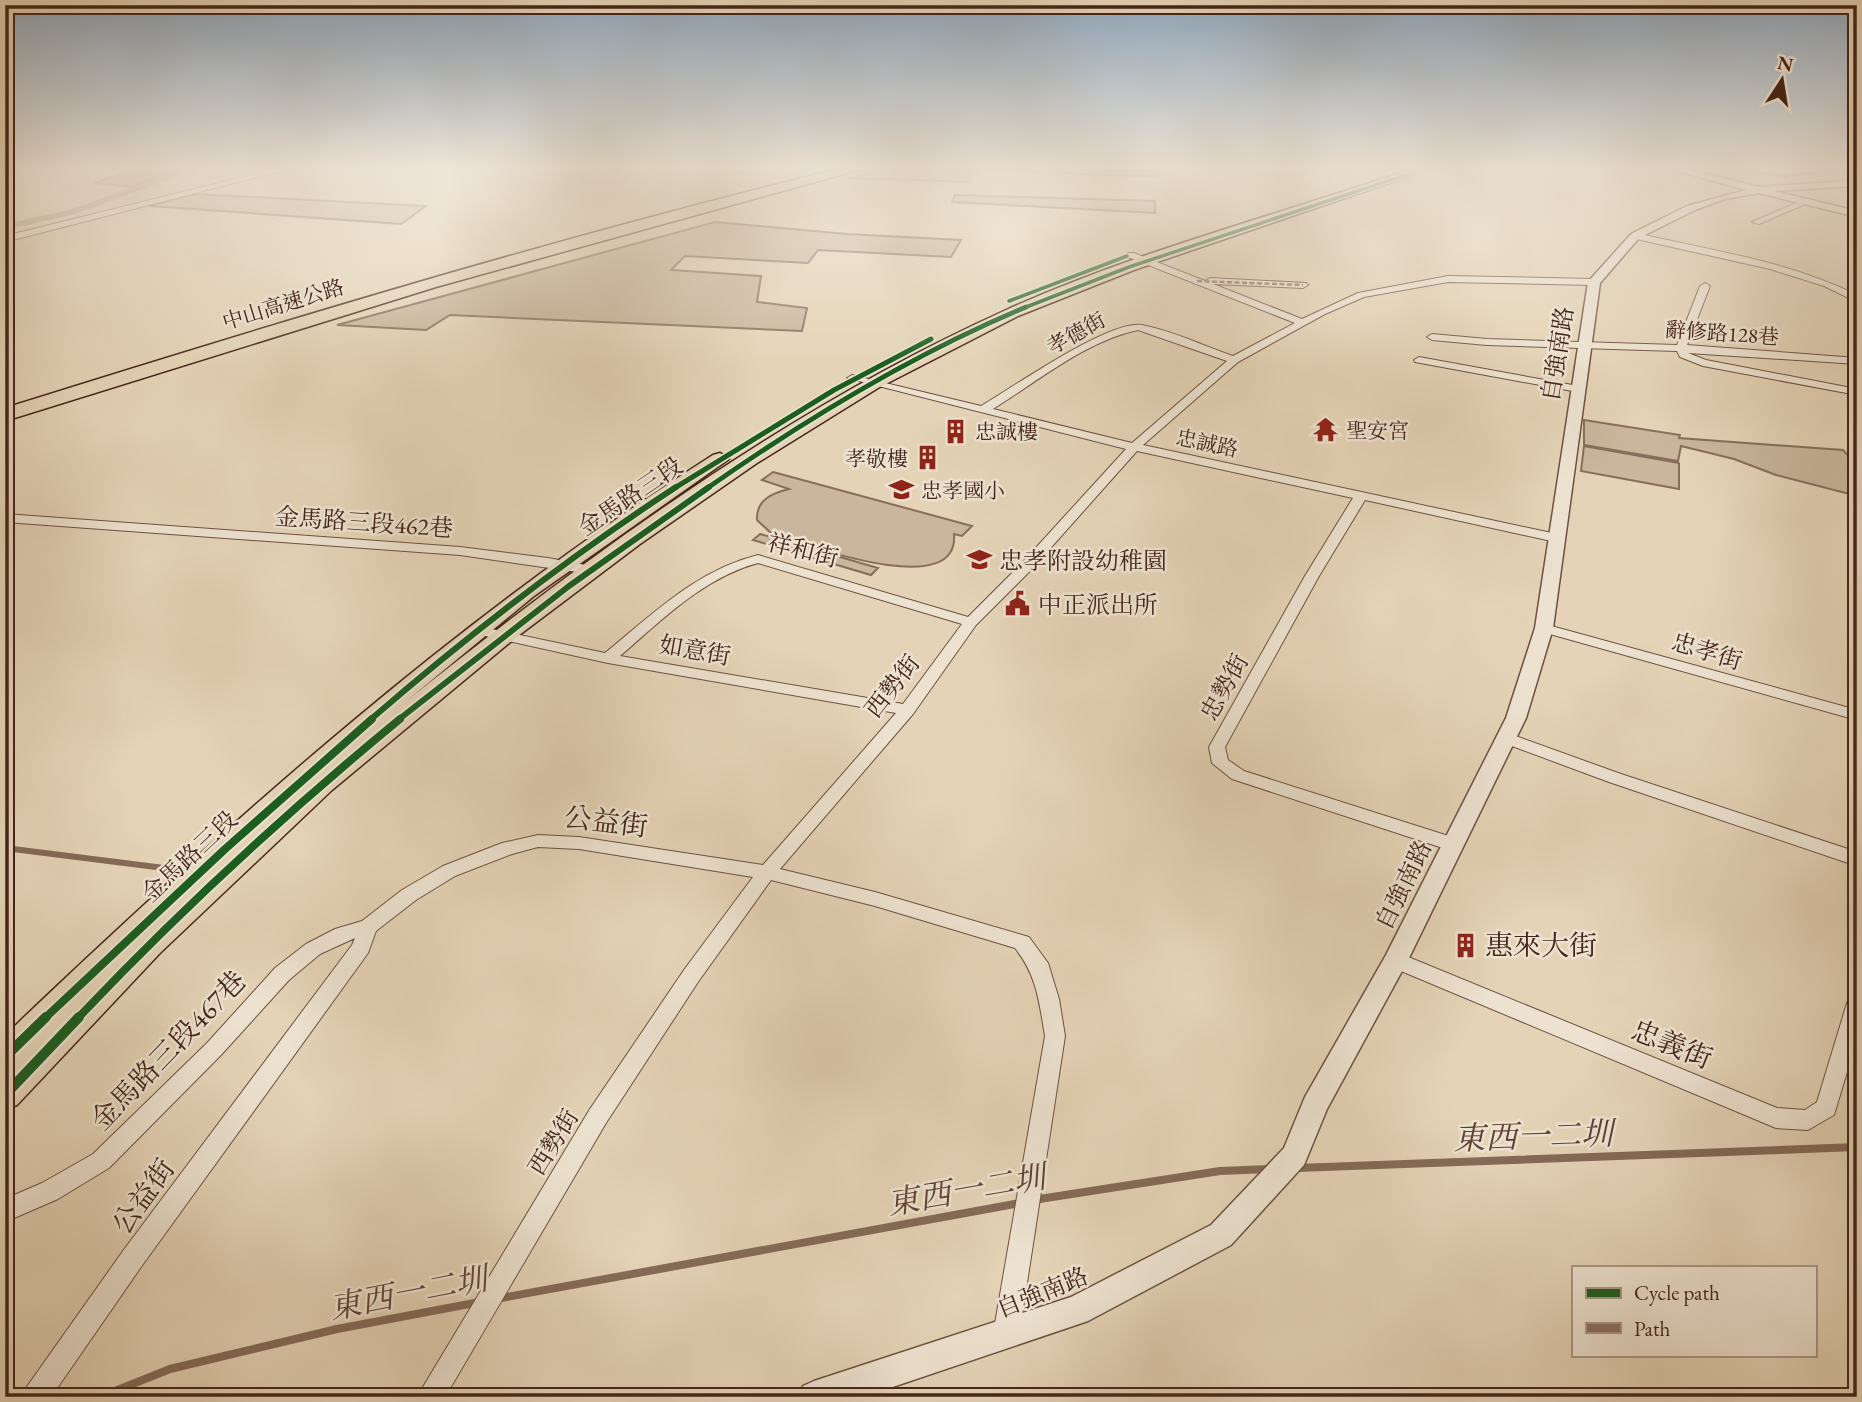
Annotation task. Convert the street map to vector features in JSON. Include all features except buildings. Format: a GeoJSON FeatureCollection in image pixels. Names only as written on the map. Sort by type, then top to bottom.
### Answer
{"type":"FeatureCollection","features":[{"type":"Feature","properties":{"kind":"highway","name":"中山高速公路"},"geometry":{"type":"LineString","coordinates":[[5,400],[457,265],[577,233]]}},
{"type":"Feature","properties":{"kind":"highway","name":"中山高速公路"},"geometry":{"type":"LineString","coordinates":[[5,415],[292,324],[610,233]]}},
{"type":"Feature","properties":{"kind":"main road","name":"金馬路三段"},"geometry":{"type":"LineString","coordinates":[[5,1095],[270,820],[306,774],[477,630],[564,564],[676,487],[861,381],[1007,314],[1139,258],[1210,233]]}},
{"type":"Feature","properties":{"kind":"main road","name":"金馬路三段"},"geometry":{"type":"LineString","coordinates":[[1139,258],[1221,233]]}},
{"type":"Feature","properties":{"kind":"main road","name":"金馬路三段"},"geometry":{"type":"LineString","coordinates":[[5,1057],[77,985],[270,820],[318,788],[500,636],[729,471],[861,381]]}},
{"type":"Feature","properties":{"kind":"street"},"geometry":{"type":"LineString","coordinates":[[5,239],[27,233]]}},
{"type":"Feature","properties":{"kind":"street","name":"自強南路"},"geometry":{"type":"LineString","coordinates":[[814,1397],[1077,1310],[1222,1235],[1294,1156],[1315,1105],[1396,960],[1507,738],[1544,628],[1594,282],[1640,233]]}},
{"type":"Feature","properties":{"kind":"street"},"geometry":{"type":"LineString","coordinates":[[1635,236],[1772,267],[1827,284],[1857,299]]}},
{"type":"Feature","properties":{"kind":"street"},"geometry":{"type":"LineString","coordinates":[[1139,258],[1302,322]]}},
{"type":"Feature","properties":{"kind":"street","name":"西勢街"},"geometry":{"type":"LineString","coordinates":[[430,1397],[598,1116],[691,976],[767,872],[906,710],[971,622],[1026,567],[1134,447],[1234,360],[1302,322],[1361,295],[1448,279],[1594,282]]}},
{"type":"Feature","properties":{"kind":"street"},"geometry":{"type":"LineString","coordinates":[[1197,281],[1303,285]]}},
{"type":"Feature","properties":{"kind":"street"},"geometry":{"type":"LineString","coordinates":[[1704,286],[1681,348],[1684,355],[1703,363],[1857,392]]}},
{"type":"Feature","properties":{"kind":"street","name":"孝德街"},"geometry":{"type":"LineString","coordinates":[[983,410],[1091,345],[1127,327],[1139,327],[1234,360]]}},
{"type":"Feature","properties":{"kind":"street","name":"辭修路128巷"},"geometry":{"type":"LineString","coordinates":[[1432,337],[1487,342],[1681,348],[1857,362]]}},
{"type":"Feature","properties":{"kind":"street"},"geometry":{"type":"LineString","coordinates":[[1419,360],[1578,389]]}},
{"type":"Feature","properties":{"kind":"street","name":"忠誠路"},"geometry":{"type":"LineString","coordinates":[[861,381],[1134,447],[1556,538]]}},
{"type":"Feature","properties":{"kind":"street","name":"忠勢街"},"geometry":{"type":"LineString","coordinates":[[1361,496],[1312,576],[1217,747],[1220,763],[1238,775],[1452,844]]}},
{"type":"Feature","properties":{"kind":"street","name":"金馬路三段462巷"},"geometry":{"type":"LineString","coordinates":[[5,518],[389,546],[564,564],[591,570]]}},
{"type":"Feature","properties":{"kind":"street","name":"祥和街"},"geometry":{"type":"LineString","coordinates":[[608,657],[715,573],[743,561],[758,559],[971,622]]}},
{"type":"Feature","properties":{"kind":"street","name":"忠孝街"},"geometry":{"type":"LineString","coordinates":[[1544,628],[1701,671],[1735,684],[1857,716]]}},
{"type":"Feature","properties":{"kind":"street","name":"如意街"},"geometry":{"type":"LineString","coordinates":[[477,630],[608,657],[906,710]]}},
{"type":"Feature","properties":{"kind":"street"},"geometry":{"type":"LineString","coordinates":[[1507,738],[1615,778],[1857,859]]}},
{"type":"Feature","properties":{"kind":"street","name":"公益街"},"geometry":{"type":"LineString","coordinates":[[35,1397],[297,1031],[361,948],[369,927],[409,895],[449,871],[509,848],[538,841],[579,843],[767,872],[874,899],[1022,942],[1038,963],[1049,999],[1055,1037],[1006,1335]]}},
{"type":"Feature","properties":{"kind":"street","name":"金馬路三段467巷"},"geometry":{"type":"LineString","coordinates":[[5,1211],[50,1191],[101,1161],[214,1049],[282,974],[313,949],[342,934],[369,927]]}},
{"type":"Feature","properties":{"kind":"street","name":"忠義街"},"geometry":{"type":"LineString","coordinates":[[1396,960],[1776,1118],[1808,1120],[1826,1108],[1857,1003]]}},
{"type":"Feature","properties":{"kind":"shaded area"},"geometry":{"type":"Polygon","coordinates":[[[673,233],[841,233],[961,240],[951,257],[818,250],[808,263],[685,256],[671,270],[761,276],[757,302],[807,308],[802,331],[450,315],[426,330],[337,325],[673,233]]]}},
{"type":"Feature","properties":{"kind":"shaded area"},"geometry":{"type":"Polygon","coordinates":[[[1584,420],[1680,435],[1679,438],[1843,450],[1857,465],[1857,496],[1681,446],[1678,461],[1584,445],[1584,420]]]}},
{"type":"Feature","properties":{"kind":"shaded area"},"geometry":{"type":"Polygon","coordinates":[[[1584,446],[1679,463],[1679,489],[1581,471],[1584,446]]]}},
{"type":"Feature","properties":{"kind":"shaded area"},"geometry":{"type":"Polygon","coordinates":[[[773,472],[972,526],[962,536],[954,534],[949,554],[932,564],[907,567],[876,563],[814,548],[772,534],[757,520],[759,507],[766,498],[789,489],[762,480],[773,472]]]}},
{"type":"Feature","properties":{"kind":"shaded area"},"geometry":{"type":"Polygon","coordinates":[[[760,534],[878,568],[871,575],[753,540],[760,534]]]}},
{"type":"Feature","properties":{"kind":"waterway"},"geometry":{"type":"LineString","coordinates":[[5,848],[164,868]]}},
{"type":"Feature","properties":{"kind":"waterway","name":"東西一二圳"},"geometry":{"type":"LineString","coordinates":[[1297,1168],[1857,1147]]}},
{"type":"Feature","properties":{"kind":"waterway","name":"東西一二圳"},"geometry":{"type":"LineString","coordinates":[[1033,1200],[1220,1171],[1270,1169]]}},
{"type":"Feature","properties":{"kind":"waterway","name":"東西一二圳"},"geometry":{"type":"LineString","coordinates":[[496,1299],[1020,1203]]}},
{"type":"Feature","properties":{"kind":"waterway","name":"東西一二圳"},"geometry":{"type":"LineString","coordinates":[[100,1397],[170,1369],[337,1329],[480,1302]]}},
{"type":"Feature","properties":{"kind":"marked path"},"geometry":{"type":"LineString","coordinates":[[1197,281],[1303,285]]}},
{"type":"Feature","properties":{"kind":"cycle path"},"geometry":{"type":"LineString","coordinates":[[5,1095],[149,945],[323,784],[506,634],[711,485],[831,408],[956,339],[1070,289],[1227,233]]}},
{"type":"Feature","properties":{"kind":"cycle path"},"geometry":{"type":"LineString","coordinates":[[1009,301],[1127,256]]}},
{"type":"Feature","properties":{"kind":"cycle path"},"geometry":{"type":"LineString","coordinates":[[5,1057],[113,952],[305,776],[472,635],[648,505],[740,445],[834,390],[931,339]]}},
{"type":"Feature","properties":{"kind":"place","name":"聖安宮"},"geometry":{"type":"Point","coordinates":[1326,430]}},
{"type":"Feature","properties":{"kind":"place","name":"忠誠樓"},"geometry":{"type":"Point","coordinates":[955,431]}},
{"type":"Feature","properties":{"kind":"place","name":"孝敬樓"},"geometry":{"type":"Point","coordinates":[928,458]}},
{"type":"Feature","properties":{"kind":"place","name":"忠孝國小"},"geometry":{"type":"Point","coordinates":[901,490]}},
{"type":"Feature","properties":{"kind":"place","name":"忠孝附設幼稚園"},"geometry":{"type":"Point","coordinates":[979,560]}},
{"type":"Feature","properties":{"kind":"place","name":"中正派出所"},"geometry":{"type":"Point","coordinates":[1018,604]}},
{"type":"Feature","properties":{"kind":"place","name":"惠來大街"},"geometry":{"type":"Point","coordinates":[1465,945]}}]}
